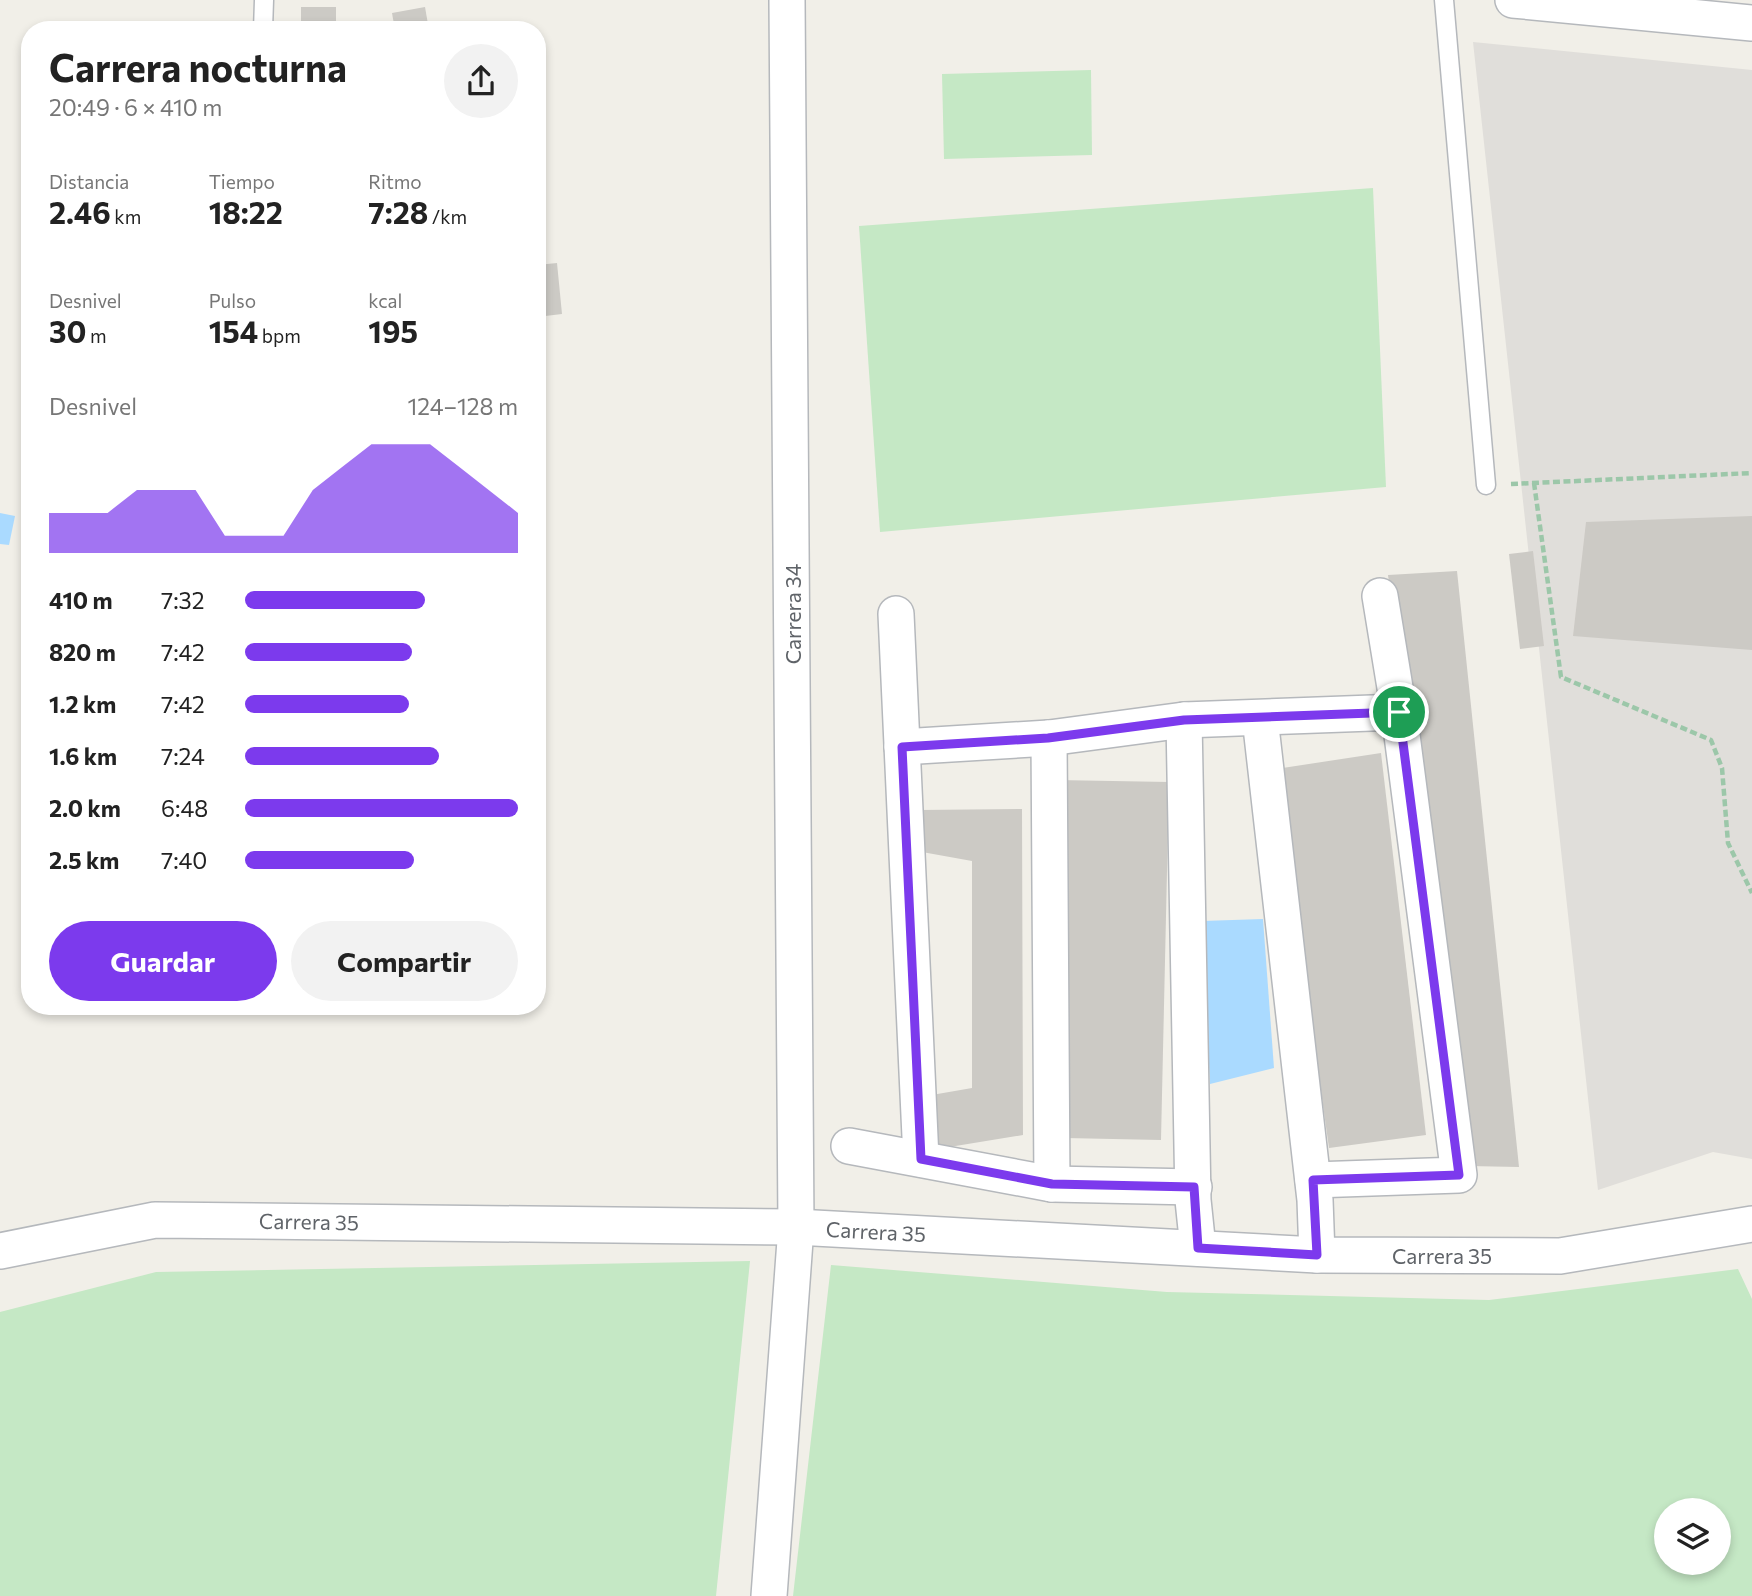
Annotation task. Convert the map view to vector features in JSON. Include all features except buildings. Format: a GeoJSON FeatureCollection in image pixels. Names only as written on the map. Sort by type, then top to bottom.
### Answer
{"type":"FeatureCollection","features":[{"type":"Feature","properties":{"kind":"street","name":"Carrera 34"},"geometry":{"type":"LineString","coordinates":[[769,1596],[796,1227],[787,0]]}},
{"type":"Feature","properties":{"kind":"street"},"geometry":{"type":"LineString","coordinates":[[1513,0],[1752,23]]}},
{"type":"Feature","properties":{"kind":"street"},"geometry":{"type":"LineString","coordinates":[[1313,1180],[1459,1175],[1399,712],[1380,596]]}},
{"type":"Feature","properties":{"kind":"street"},"geometry":{"type":"LineString","coordinates":[[896,614],[921,1159]]}},
{"type":"Feature","properties":{"kind":"street"},"geometry":{"type":"LineString","coordinates":[[902,747],[1048,738],[1184,720],[1399,712]]}},
{"type":"Feature","properties":{"kind":"street"},"geometry":{"type":"LineString","coordinates":[[1260,718],[1313,1180],[1317,1255]]}},
{"type":"Feature","properties":{"kind":"street"},"geometry":{"type":"LineString","coordinates":[[1184,720],[1194,1187],[1198,1248]]}},
{"type":"Feature","properties":{"kind":"street"},"geometry":{"type":"LineString","coordinates":[[1048,738],[1052,1184]]}},
{"type":"Feature","properties":{"kind":"street"},"geometry":{"type":"LineString","coordinates":[[849,1146],[1052,1184],[1194,1187]]}},
{"type":"Feature","properties":{"kind":"street","name":"Carrera 35"},"geometry":{"type":"LineString","coordinates":[[0,1251],[155,1220],[796,1227],[1317,1255],[1560,1256],[1752,1224]]}},
{"type":"Feature","properties":{"kind":"lane"},"geometry":{"type":"LineString","coordinates":[[263,21],[264,0]]}},
{"type":"Feature","properties":{"kind":"lane"},"geometry":{"type":"LineString","coordinates":[[1444,0],[1486,485]]}},
{"type":"Feature","properties":{"kind":"path"},"geometry":{"type":"LineString","coordinates":[[1486,485],[1752,473]]}},
{"type":"Feature","properties":{"kind":"path"},"geometry":{"type":"LineString","coordinates":[[1534,483],[1561,677],[1711,740],[1722,768],[1728,843],[1752,893]]}},
{"type":"Feature","properties":{"kind":"shaded area"},"geometry":{"type":"Polygon","coordinates":[[[1473,42],[1752,70],[1752,1159],[1713,1152],[1598,1190],[1473,42]]]}},
{"type":"Feature","properties":{"kind":"green space"},"geometry":{"type":"Polygon","coordinates":[[[1091,70],[1092,155],[944,159],[942,74],[1091,70]]]}},
{"type":"Feature","properties":{"kind":"green space"},"geometry":{"type":"Polygon","coordinates":[[[1373,188],[1386,487],[880,532],[859,226],[1373,188]]]}},
{"type":"Feature","properties":{"kind":"green space"},"geometry":{"type":"Polygon","coordinates":[[[750,1261],[716,1596],[0,1596],[0,1312],[156,1272],[750,1261]]]}},
{"type":"Feature","properties":{"kind":"green space"},"geometry":{"type":"Polygon","coordinates":[[[831,1265],[1167,1292],[1489,1300],[1738,1269],[1752,1299],[1752,1596],[793,1596],[831,1265]]]}},
{"type":"Feature","properties":{"kind":"water"},"geometry":{"type":"Polygon","coordinates":[[[0,513],[15,516],[9,545],[0,544],[0,513]]]}},
{"type":"Feature","properties":{"kind":"water"},"geometry":{"type":"Polygon","coordinates":[[[1263,919],[1274,1068],[1210,1084],[1202,921],[1263,919]]]}},
{"type":"Feature","properties":{"kind":"route"},"geometry":{"type":"LineString","coordinates":[[1399,712],[1459,1175],[1313,1180],[1317,1255],[1198,1248],[1194,1187],[1052,1184],[921,1159],[902,747],[1048,738],[1184,720],[1399,712]]}}]}
